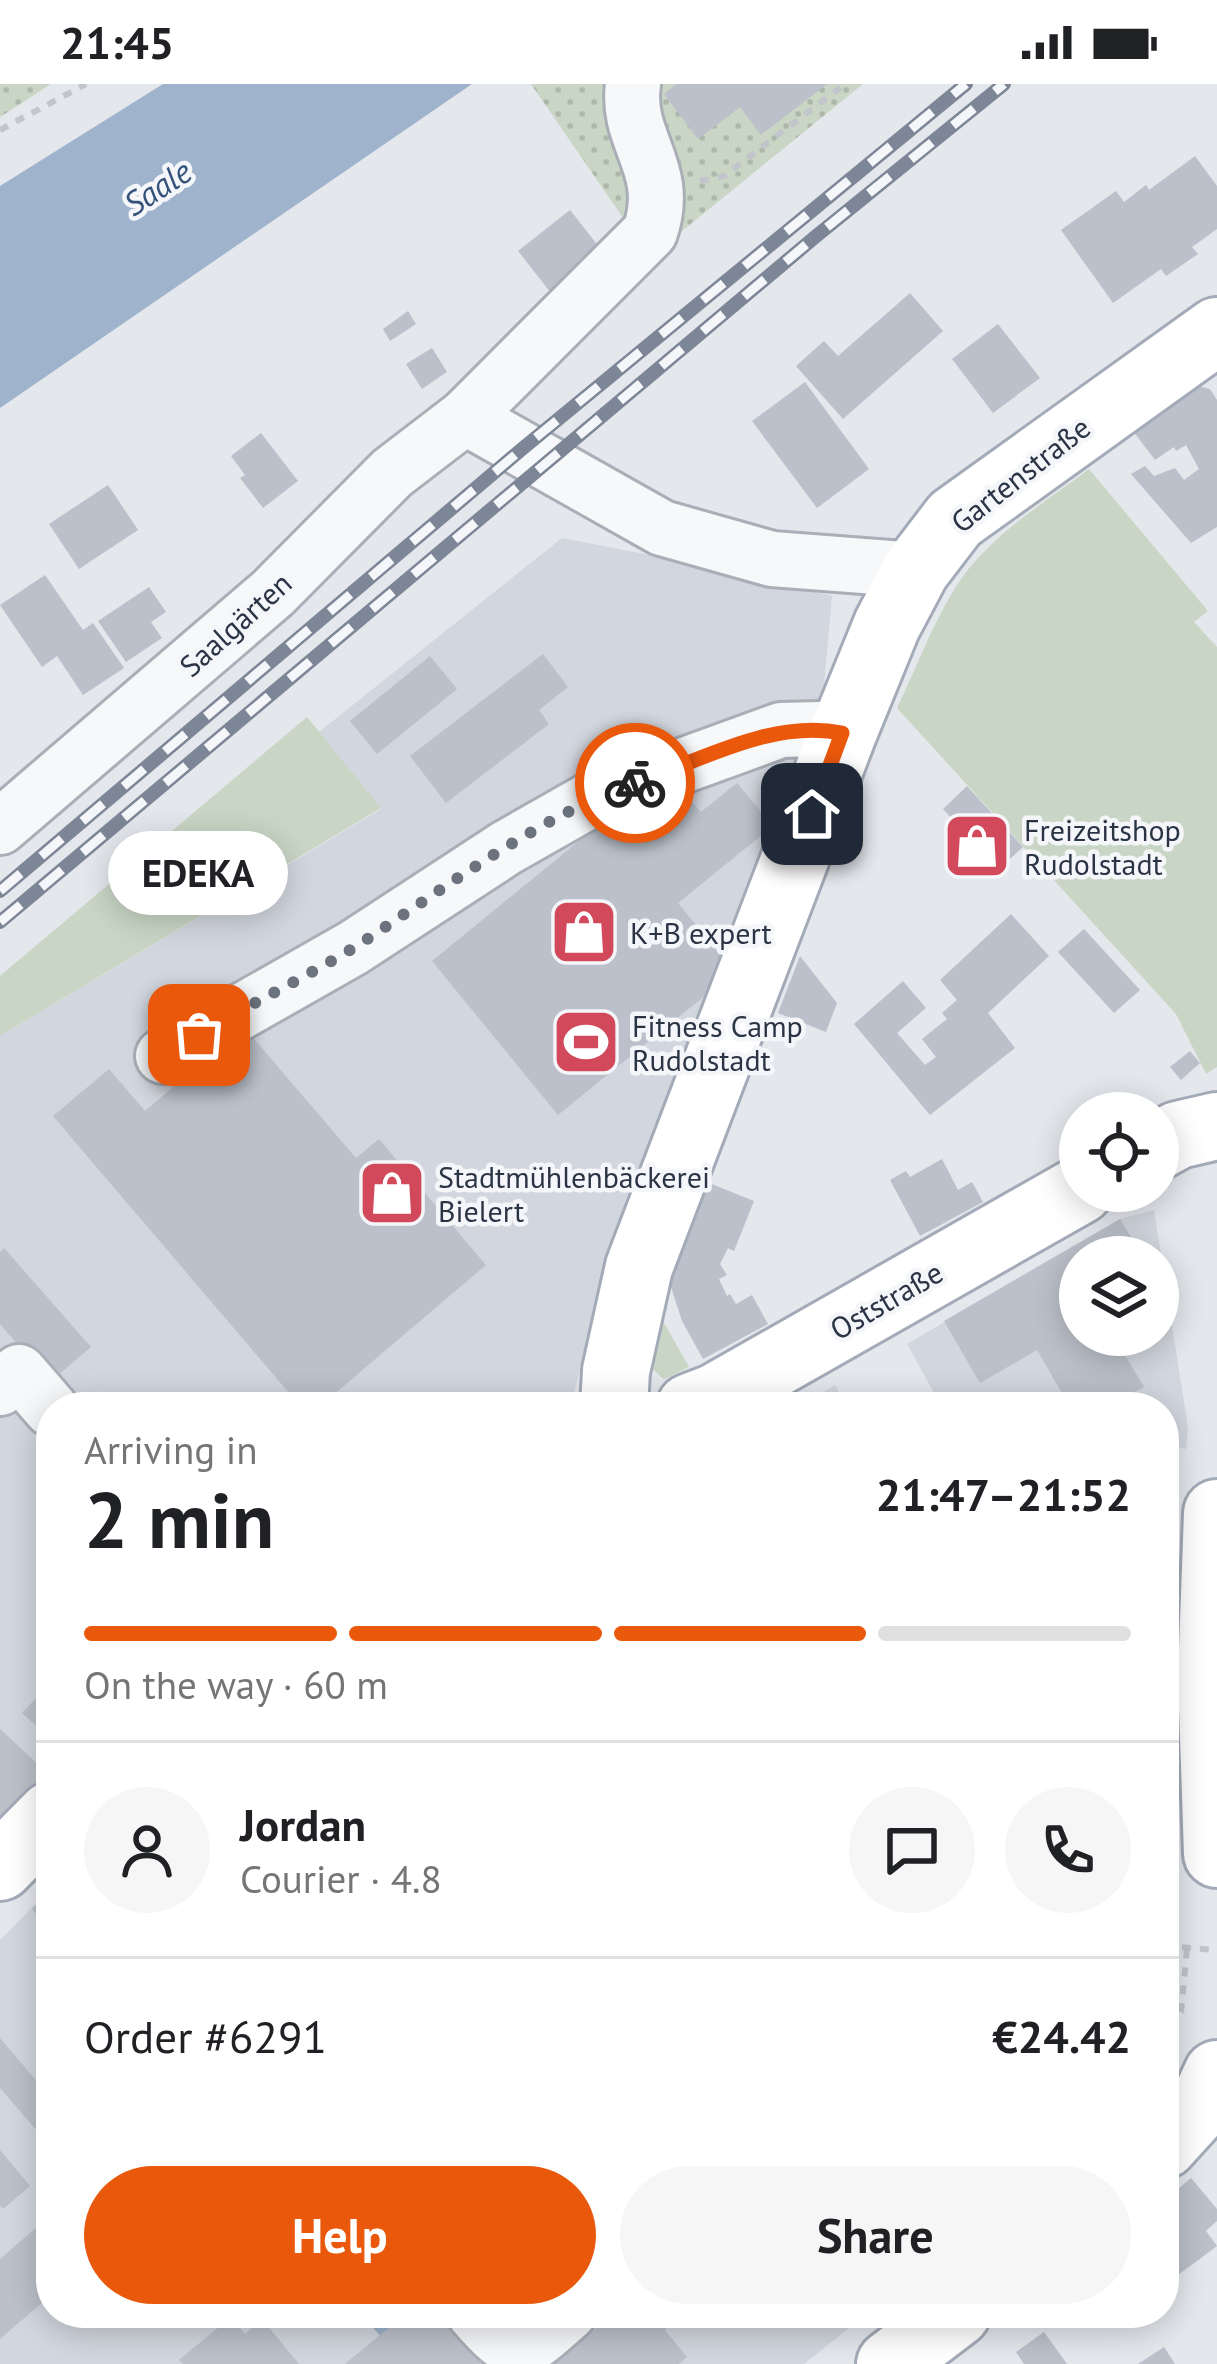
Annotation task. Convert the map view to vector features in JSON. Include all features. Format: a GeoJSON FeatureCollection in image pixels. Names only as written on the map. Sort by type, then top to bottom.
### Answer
{"type":"FeatureCollection","features":[{"type":"Feature","properties":{"kind":"main road","name":"Gartenstraße"},"geometry":{"type":"LineString","coordinates":[[615,1392],[624,1254],[887,626],[916,570],[955,519],[1217,331]]}},
{"type":"Feature","properties":{"kind":"main road"},"geometry":{"type":"LineString","coordinates":[[1179,1135],[1217,1126]]}},
{"type":"Feature","properties":{"kind":"main road","name":"Oststraße"},"geometry":{"type":"LineString","coordinates":[[722,1392],[1059,1202]]}},
{"type":"Feature","properties":{"kind":"main road"},"geometry":{"type":"LineString","coordinates":[[1217,1513],[1187,1681],[1217,1854]]}},
{"type":"Feature","properties":{"kind":"main road"},"geometry":{"type":"LineString","coordinates":[[0,1867],[36,1830]]}},
{"type":"Feature","properties":{"kind":"main road"},"geometry":{"type":"LineString","coordinates":[[1179,2129],[1205,2100],[1217,2074]]}},
{"type":"Feature","properties":{"kind":"main road"},"geometry":{"type":"LineString","coordinates":[[890,2364],[937,2328]]}},
{"type":"Feature","properties":{"kind":"street"},"geometry":{"type":"LineString","coordinates":[[633,84],[637,129],[658,191]]}},
{"type":"Feature","properties":{"kind":"street","name":"Saalgärten"},"geometry":{"type":"LineString","coordinates":[[0,827],[273,593],[392,473],[465,417],[650,232],[658,191]]}},
{"type":"Feature","properties":{"kind":"street"},"geometry":{"type":"LineString","coordinates":[[465,417],[662,528],[772,559],[916,570]]}},
{"type":"Feature","properties":{"kind":"street"},"geometry":{"type":"LineString","coordinates":[[163,1056],[353,948],[506,848],[594,798],[781,730],[842,733]]}},
{"type":"Feature","properties":{"kind":"street"},"geometry":{"type":"LineString","coordinates":[[0,1388],[19,1372],[36,1392]]}},
{"type":"Feature","properties":{"kind":"street"},"geometry":{"type":"LineString","coordinates":[[487,2328],[501,2345],[516,2349],[552,2328]]}},
{"type":"Feature","properties":{"kind":"path"},"geometry":{"type":"LineString","coordinates":[[0,130],[86,84]]}},
{"type":"Feature","properties":{"kind":"path"},"geometry":{"type":"LineString","coordinates":[[658,191],[724,176],[845,84]]}},
{"type":"Feature","properties":{"kind":"path"},"geometry":{"type":"LineString","coordinates":[[1179,1948],[1217,1949]]}},
{"type":"Feature","properties":{"kind":"path"},"geometry":{"type":"LineString","coordinates":[[1179,2014],[1186,1949]]}},
{"type":"Feature","properties":{"kind":"shaded area"},"geometry":{"type":"Polygon","coordinates":[[[562,538],[747,574],[832,596],[824,686],[840,684],[681,1105],[612,1243],[574,1392],[36,1392],[36,1785],[0,1822],[0,1036],[381,809],[319,732],[562,538]]]}},
{"type":"Feature","properties":{"kind":"shaded area"},"geometry":{"type":"Polygon","coordinates":[[[1154,1212],[1158,1236],[1091,1236],[1120,1219],[1154,1212]]]}},
{"type":"Feature","properties":{"kind":"shaded area"},"geometry":{"type":"Polygon","coordinates":[[[1059,1255],[1059,1356],[1177,1356],[1188,1428],[1186,1449],[1179,1448],[1179,1392],[934,1392],[907,1344],[1059,1255]]]}},
{"type":"Feature","properties":{"kind":"shaded area"},"geometry":{"type":"Polygon","coordinates":[[[36,1903],[36,2328],[849,2328],[804,2364],[0,2364],[0,1940],[36,1903]]]}},
{"type":"Feature","properties":{"kind":"green space"},"geometry":{"type":"Polygon","coordinates":[[[0,84],[51,84],[0,117],[0,84]]]}},
{"type":"Feature","properties":{"kind":"green space"},"geometry":{"type":"Polygon","coordinates":[[[531,84],[863,84],[650,257],[531,84]]]}},
{"type":"Feature","properties":{"kind":"green space"},"geometry":{"type":"Polygon","coordinates":[[[1089,469],[1208,611],[1194,622],[1217,647],[1217,1067],[1206,1074],[1176,1014],[897,708],[939,617],[968,570],[1017,522],[1089,469]]]}},
{"type":"Feature","properties":{"kind":"green space"},"geometry":{"type":"Polygon","coordinates":[[[307,717],[381,808],[0,1036],[0,976],[307,717]]]}},
{"type":"Feature","properties":{"kind":"green space"},"geometry":{"type":"Polygon","coordinates":[[[650,1298],[689,1367],[664,1379],[648,1365],[650,1298]]]}},
{"type":"Feature","properties":{"kind":"water","name":"Saale"},"geometry":{"type":"Polygon","coordinates":[[[163,84],[472,84],[0,408],[0,186],[163,84]]]}},
{"type":"Feature","properties":{"kind":"water"},"geometry":{"type":"Polygon","coordinates":[[[373,2328],[469,2328],[428,2364],[405,2364],[373,2328]]]}},
{"type":"Feature","properties":{"kind":"building"},"geometry":{"type":"Polygon","coordinates":[[[676,84],[827,84],[761,135],[740,107],[698,139],[664,94],[676,84]]]}},
{"type":"Feature","properties":{"kind":"building"},"geometry":{"type":"Polygon","coordinates":[[[1195,156],[1217,186],[1217,229],[1192,247],[1198,254],[1166,276],[1161,269],[1113,303],[1061,230],[1116,191],[1124,202],[1195,156]]]}},
{"type":"Feature","properties":{"kind":"building"},"geometry":{"type":"Polygon","coordinates":[[[570,210],[607,257],[555,298],[518,251],[570,210]]]}},
{"type":"Feature","properties":{"kind":"building"},"geometry":{"type":"Polygon","coordinates":[[[910,293],[943,331],[843,419],[796,366],[824,341],[838,356],[910,293]]]}},
{"type":"Feature","properties":{"kind":"building"},"geometry":{"type":"Polygon","coordinates":[[[408,311],[416,324],[390,341],[383,329],[408,311]]]}},
{"type":"Feature","properties":{"kind":"building"},"geometry":{"type":"Polygon","coordinates":[[[998,324],[1040,378],[993,413],[952,359],[998,324]]]}},
{"type":"Feature","properties":{"kind":"building"},"geometry":{"type":"Polygon","coordinates":[[[432,348],[447,372],[422,389],[406,364],[432,348]]]}},
{"type":"Feature","properties":{"kind":"building"},"geometry":{"type":"Polygon","coordinates":[[[805,382],[869,469],[817,508],[752,421],[805,382]]]}},
{"type":"Feature","properties":{"kind":"building"},"geometry":{"type":"Polygon","coordinates":[[[1194,385],[1210,389],[1217,400],[1217,527],[1191,543],[1131,474],[1145,466],[1154,476],[1175,468],[1184,480],[1199,469],[1186,445],[1155,460],[1133,431],[1194,385]]]}},
{"type":"Feature","properties":{"kind":"building"},"geometry":{"type":"Polygon","coordinates":[[[261,433],[298,481],[263,508],[240,478],[245,475],[231,456],[261,433]]]}},
{"type":"Feature","properties":{"kind":"building"},"geometry":{"type":"Polygon","coordinates":[[[108,485],[138,530],[79,569],[49,524],[108,485]]]}},
{"type":"Feature","properties":{"kind":"building"},"geometry":{"type":"Polygon","coordinates":[[[45,575],[83,630],[93,623],[124,668],[83,695],[57,656],[42,667],[0,605],[45,575]]]}},
{"type":"Feature","properties":{"kind":"building"},"geometry":{"type":"Polygon","coordinates":[[[149,587],[166,612],[151,622],[162,638],[126,662],[98,621],[149,587]]]}},
{"type":"Feature","properties":{"kind":"building"},"geometry":{"type":"Polygon","coordinates":[[[543,654],[568,687],[539,710],[549,724],[446,803],[410,756],[543,654]]]}},
{"type":"Feature","properties":{"kind":"building"},"geometry":{"type":"Polygon","coordinates":[[[430,656],[457,689],[377,754],[350,721],[430,656]]]}},
{"type":"Feature","properties":{"kind":"building","name":"K+B expert"},"geometry":{"type":"Polygon","coordinates":[[[737,783],[773,826],[678,903],[734,972],[558,1115],[432,961],[629,800],[644,820],[682,790],[701,812],[737,783]]]}},
{"type":"Feature","properties":{"kind":"building"},"geometry":{"type":"Polygon","coordinates":[[[967,786],[1023,847],[999,869],[943,809],[967,786]]]}},
{"type":"Feature","properties":{"kind":"building"},"geometry":{"type":"Polygon","coordinates":[[[1011,914],[1049,956],[988,1013],[1015,1048],[930,1115],[854,1024],[903,981],[926,1008],[897,1033],[925,1065],[936,1057],[922,1039],[947,1019],[942,1013],[957,1000],[940,980],[1011,914]]]}},
{"type":"Feature","properties":{"kind":"building"},"geometry":{"type":"Polygon","coordinates":[[[1084,929],[1140,990],[1114,1013],[1058,952],[1084,929]]]}},
{"type":"Feature","properties":{"kind":"building"},"geometry":{"type":"Polygon","coordinates":[[[800,956],[837,1003],[826,1032],[778,1013],[800,956]]]}},
{"type":"Feature","properties":{"kind":"building"},"geometry":{"type":"Polygon","coordinates":[[[244,1027],[356,1158],[379,1139],[486,1265],[337,1392],[288,1392],[53,1116],[109,1069],[145,1111],[244,1027]]]}},
{"type":"Feature","properties":{"kind":"building"},"geometry":{"type":"Polygon","coordinates":[[[1190,1051],[1200,1063],[1181,1080],[1170,1067],[1190,1051]]]}},
{"type":"Feature","properties":{"kind":"building"},"geometry":{"type":"Polygon","coordinates":[[[942,1159],[958,1190],[972,1182],[983,1202],[920,1236],[890,1180],[906,1171],[910,1177],[942,1159]]]}},
{"type":"Feature","properties":{"kind":"building"},"geometry":{"type":"Polygon","coordinates":[[[709,1183],[754,1201],[734,1251],[728,1248],[720,1264],[727,1275],[719,1279],[736,1304],[752,1295],[768,1324],[703,1359],[682,1321],[670,1284],[709,1183]]]}},
{"type":"Feature","properties":{"kind":"building"},"geometry":{"type":"Polygon","coordinates":[[[1120,1219],[1130,1236],[1091,1236],[1120,1219]]]}},
{"type":"Feature","properties":{"kind":"building"},"geometry":{"type":"Polygon","coordinates":[[[4,1248],[91,1347],[50,1382],[0,1324],[0,1252],[4,1248]]]}},
{"type":"Feature","properties":{"kind":"building"},"geometry":{"type":"Polygon","coordinates":[[[1059,1254],[1059,1356],[1126,1356],[1144,1387],[1135,1392],[1061,1392],[1037,1350],[980,1383],[944,1321],[1059,1254]]]}},
{"type":"Feature","properties":{"kind":"building"},"geometry":{"type":"Polygon","coordinates":[[[36,1698],[36,1726],[22,1713],[36,1698]]]}},
{"type":"Feature","properties":{"kind":"building"},"geometry":{"type":"Polygon","coordinates":[[[0,1729],[36,1763],[36,1782],[0,1820],[0,1729]]]}},
{"type":"Feature","properties":{"kind":"building"},"geometry":{"type":"Polygon","coordinates":[[[0,2038],[36,2080],[36,2130],[0,2088],[0,2038]]]}},
{"type":"Feature","properties":{"kind":"building"},"geometry":{"type":"Polygon","coordinates":[[[0,2150],[30,2186],[3,2209],[0,2206],[0,2150]]]}},
{"type":"Feature","properties":{"kind":"building"},"geometry":{"type":"Polygon","coordinates":[[[1191,2178],[1217,2209],[1217,2221],[1206,2231],[1217,2246],[1179,2274],[1179,2188],[1191,2178]]]}},
{"type":"Feature","properties":{"kind":"building"},"geometry":{"type":"Polygon","coordinates":[[[36,2228],[36,2308],[0,2339],[0,2259],[36,2228]]]}},
{"type":"Feature","properties":{"kind":"building"},"geometry":{"type":"Polygon","coordinates":[[[218,2328],[240,2328],[245,2334],[252,2328],[269,2328],[299,2364],[183,2364],[179,2360],[218,2328]]]}},
{"type":"Feature","properties":{"kind":"building"},"geometry":{"type":"Polygon","coordinates":[[[389,2328],[451,2328],[481,2364],[345,2364],[389,2328]]]}},
{"type":"Feature","properties":{"kind":"building"},"geometry":{"type":"Polygon","coordinates":[[[596,2328],[667,2328],[687,2357],[679,2364],[554,2364],[596,2328]]]}},
{"type":"Feature","properties":{"kind":"building"},"geometry":{"type":"Polygon","coordinates":[[[1044,2332],[1067,2364],[1024,2364],[1016,2352],[1044,2332]]]}},
{"type":"Feature","properties":{"kind":"building"},"geometry":{"type":"Polygon","coordinates":[[[1164,2347],[1175,2364],[1138,2364],[1164,2347]]]}},
{"type":"Feature","properties":{"kind":"railway"},"geometry":{"type":"LineString","coordinates":[[0,891],[522,449],[966,84]]}},
{"type":"Feature","properties":{"kind":"railway"},"geometry":{"type":"LineString","coordinates":[[0,922],[815,237],[1004,84]]}},
{"type":"Feature","properties":{"kind":"way so far"},"geometry":{"type":"LineString","coordinates":[[199,1035],[353,948],[506,848],[594,798],[635,783]]}},
{"type":"Feature","properties":{"kind":"place","name":"Freizeitshop Rudolstadt"},"geometry":{"type":"Point","coordinates":[977,846]}},
{"type":"Feature","properties":{"kind":"place","name":"K+B expert"},"geometry":{"type":"Point","coordinates":[584,932]}},
{"type":"Feature","properties":{"kind":"place","name":"EDEKA"},"geometry":{"type":"Point","coordinates":[199,1035]}},
{"type":"Feature","properties":{"kind":"place","name":"Fitness Camp Rudolstadt"},"geometry":{"type":"Point","coordinates":[586,1042]}},
{"type":"Feature","properties":{"kind":"place","name":"Stadtmühlenbäckerei Bielert"},"geometry":{"type":"Point","coordinates":[392,1193]}},
{"type":"Feature","properties":{"kind":"route"},"geometry":{"type":"LineString","coordinates":[[635,783],[781,730],[842,733],[812,814]]}}]}
